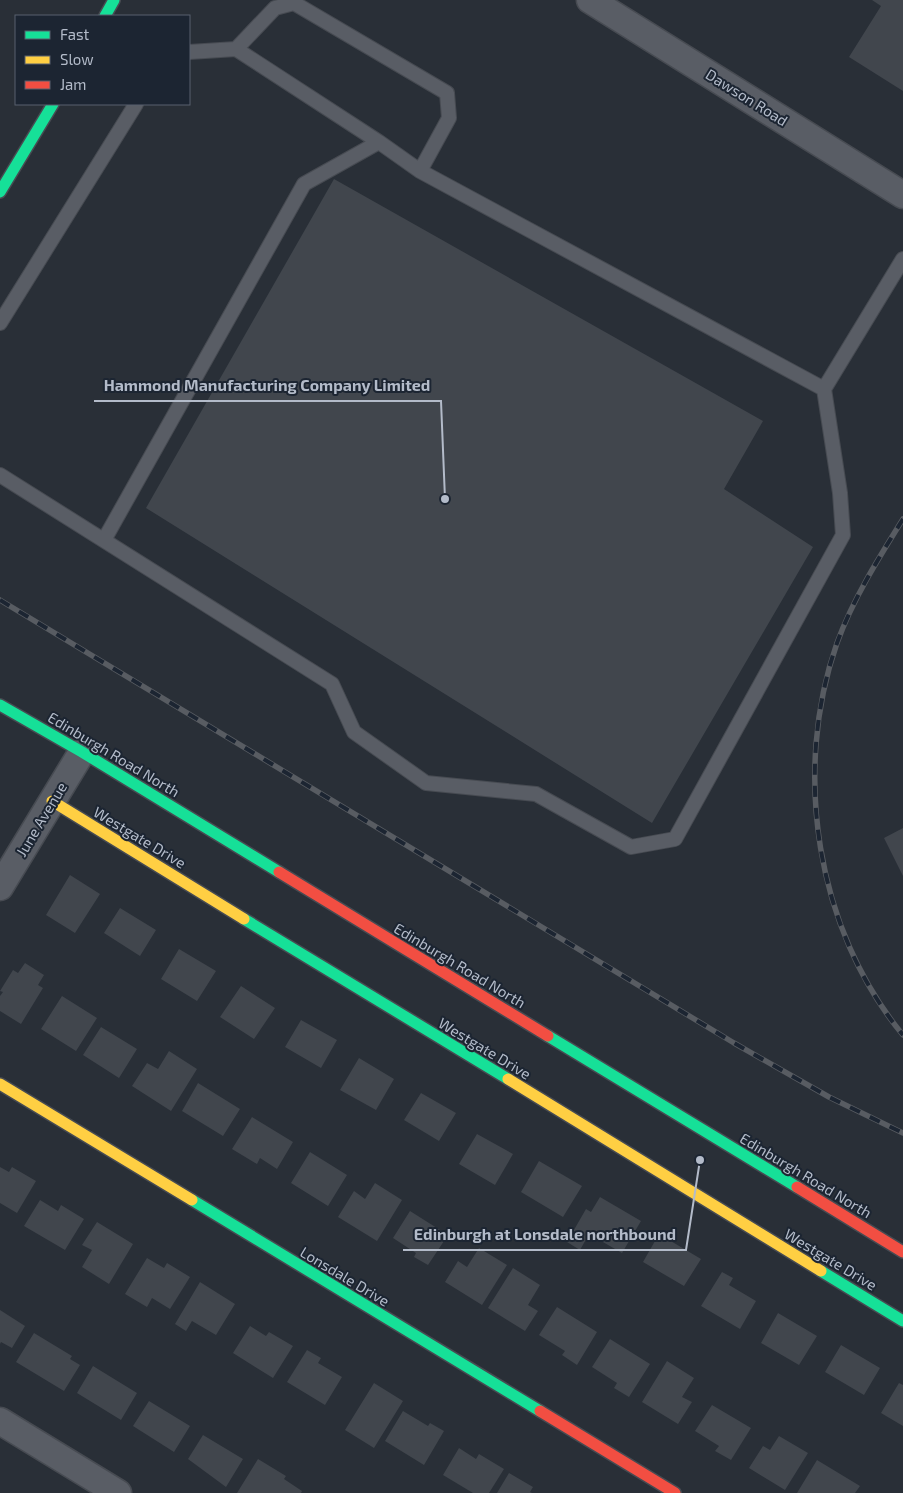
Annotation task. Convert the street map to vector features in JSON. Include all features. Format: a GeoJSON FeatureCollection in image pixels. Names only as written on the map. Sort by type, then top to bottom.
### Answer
{"type":"FeatureCollection","features":[{"type":"Feature","properties":{"kind":"street"},"geometry":{"type":"LineString","coordinates":[[106,15],[114,0]]}},
{"type":"Feature","properties":{"kind":"street","name":"Dawson Road"},"geometry":{"type":"LineString","coordinates":[[590,0],[903,195]]}},
{"type":"Feature","properties":{"kind":"street"},"geometry":{"type":"LineString","coordinates":[[0,192],[52,105]]}},
{"type":"Feature","properties":{"kind":"street","name":"Edinburgh Road North"},"geometry":{"type":"LineString","coordinates":[[0,704],[82,752],[903,1252]]}},
{"type":"Feature","properties":{"kind":"street","name":"June Avenue"},"geometry":{"type":"LineString","coordinates":[[0,887],[82,752]]}},
{"type":"Feature","properties":{"kind":"street","name":"Westgate Drive"},"geometry":{"type":"LineString","coordinates":[[52,801],[903,1321]]}},
{"type":"Feature","properties":{"kind":"street","name":"Lonsdale Drive"},"geometry":{"type":"LineString","coordinates":[[0,1084],[675,1493]]}},
{"type":"Feature","properties":{"kind":"street"},"geometry":{"type":"LineString","coordinates":[[0,1421],[118,1493]]}},
{"type":"Feature","properties":{"kind":"lane"},"geometry":{"type":"LineString","coordinates":[[236,49],[275,8],[294,3],[447,93],[449,118],[420,171]]}},
{"type":"Feature","properties":{"kind":"lane"},"geometry":{"type":"LineString","coordinates":[[190,52],[236,49],[380,142],[420,171],[824,389]]}},
{"type":"Feature","properties":{"kind":"lane"},"geometry":{"type":"LineString","coordinates":[[0,323],[135,105]]}},
{"type":"Feature","properties":{"kind":"lane"},"geometry":{"type":"LineString","coordinates":[[104,540],[304,184],[380,142]]}},
{"type":"Feature","properties":{"kind":"lane"},"geometry":{"type":"LineString","coordinates":[[0,475],[332,684],[354,732],[426,783],[536,794],[632,847],[675,839],[843,535],[840,493],[824,389],[903,259]]}},
{"type":"Feature","properties":{"kind":"building"},"geometry":{"type":"Polygon","coordinates":[[[872,0],[903,0],[903,91],[849,57],[881,6],[872,0]]]}},
{"type":"Feature","properties":{"kind":"building"},"geometry":{"type":"Polygon","coordinates":[[[334,179],[763,421],[724,489],[813,547],[652,823],[146,508],[334,179]]]}},
{"type":"Feature","properties":{"kind":"building"},"geometry":{"type":"Polygon","coordinates":[[[903,828],[903,876],[884,838],[903,828]]]}},
{"type":"Feature","properties":{"kind":"building"},"geometry":{"type":"Polygon","coordinates":[[[70,875],[100,894],[75,933],[46,915],[70,875]]]}},
{"type":"Feature","properties":{"kind":"building"},"geometry":{"type":"Polygon","coordinates":[[[120,908],[156,930],[140,956],[104,933],[120,908]]]}},
{"type":"Feature","properties":{"kind":"building"},"geometry":{"type":"Polygon","coordinates":[[[179,949],[216,971],[197,1001],[161,979],[179,949]]]}},
{"type":"Feature","properties":{"kind":"building"},"geometry":{"type":"Polygon","coordinates":[[[25,963],[44,975],[38,985],[43,988],[21,1024],[0,1011],[0,996],[3,992],[0,991],[13,970],[18,973],[25,963]]]}},
{"type":"Feature","properties":{"kind":"building"},"geometry":{"type":"Polygon","coordinates":[[[241,986],[275,1008],[254,1039],[220,1017],[241,986]]]}},
{"type":"Feature","properties":{"kind":"building"},"geometry":{"type":"Polygon","coordinates":[[[62,996],[97,1018],[76,1051],[41,1029],[62,996]]]}},
{"type":"Feature","properties":{"kind":"building"},"geometry":{"type":"Polygon","coordinates":[[[301,1020],[337,1040],[321,1068],[285,1047],[301,1020]]]}},
{"type":"Feature","properties":{"kind":"building"},"geometry":{"type":"Polygon","coordinates":[[[101,1027],[137,1049],[119,1078],[83,1055],[101,1027]]]}},
{"type":"Feature","properties":{"kind":"building"},"geometry":{"type":"Polygon","coordinates":[[[169,1051],[197,1069],[171,1111],[132,1086],[147,1063],[158,1069],[169,1051]]]}},
{"type":"Feature","properties":{"kind":"building"},"geometry":{"type":"Polygon","coordinates":[[[359,1058],[394,1079],[376,1110],[340,1090],[359,1058]]]}},
{"type":"Feature","properties":{"kind":"building"},"geometry":{"type":"Polygon","coordinates":[[[198,1083],[240,1109],[223,1136],[182,1111],[198,1083]]]}},
{"type":"Feature","properties":{"kind":"building"},"geometry":{"type":"Polygon","coordinates":[[[421,1093],[456,1113],[439,1141],[404,1120],[421,1093]]]}},
{"type":"Feature","properties":{"kind":"building"},"geometry":{"type":"Polygon","coordinates":[[[252,1117],[293,1142],[277,1169],[260,1158],[257,1164],[232,1149],[252,1117]]]}},
{"type":"Feature","properties":{"kind":"building"},"geometry":{"type":"Polygon","coordinates":[[[477,1134],[513,1154],[495,1185],[459,1164],[477,1134]]]}},
{"type":"Feature","properties":{"kind":"building"},"geometry":{"type":"Polygon","coordinates":[[[310,1152],[347,1175],[328,1206],[291,1183],[310,1152]]]}},
{"type":"Feature","properties":{"kind":"building"},"geometry":{"type":"Polygon","coordinates":[[[539,1161],[582,1186],[563,1217],[521,1192],[539,1161]]]}},
{"type":"Feature","properties":{"kind":"building"},"geometry":{"type":"Polygon","coordinates":[[[0,1167],[9,1172],[12,1167],[36,1181],[17,1213],[0,1203],[0,1167]]]}},
{"type":"Feature","properties":{"kind":"building"},"geometry":{"type":"Polygon","coordinates":[[[375,1183],[402,1200],[377,1241],[338,1217],[354,1191],[365,1199],[375,1183]]]}},
{"type":"Feature","properties":{"kind":"building"},"geometry":{"type":"Polygon","coordinates":[[[600,1197],[641,1221],[622,1253],[589,1234],[580,1250],[567,1242],[586,1209],[591,1212],[600,1197]]]}},
{"type":"Feature","properties":{"kind":"building"},"geometry":{"type":"Polygon","coordinates":[[[40,1200],[58,1211],[61,1205],[84,1219],[65,1250],[24,1226],[40,1200]]]}},
{"type":"Feature","properties":{"kind":"building"},"geometry":{"type":"Polygon","coordinates":[[[410,1211],[448,1235],[428,1265],[414,1257],[416,1253],[393,1238],[410,1211]]]}},
{"type":"Feature","properties":{"kind":"building"},"geometry":{"type":"Polygon","coordinates":[[[97,1222],[133,1244],[109,1284],[82,1267],[92,1250],[82,1245],[97,1222]]]}},
{"type":"Feature","properties":{"kind":"building"},"geometry":{"type":"Polygon","coordinates":[[[659,1234],[701,1259],[684,1286],[643,1262],[659,1234]]]}},
{"type":"Feature","properties":{"kind":"building"},"geometry":{"type":"Polygon","coordinates":[[[479,1248],[507,1265],[482,1305],[445,1282],[458,1261],[467,1267],[479,1248]]]}},
{"type":"Feature","properties":{"kind":"building"},"geometry":{"type":"Polygon","coordinates":[[[147,1258],[164,1268],[167,1263],[190,1277],[170,1309],[152,1298],[147,1307],[125,1294],[147,1258]]]}},
{"type":"Feature","properties":{"kind":"building"},"geometry":{"type":"Polygon","coordinates":[[[513,1268],[540,1285],[528,1305],[538,1311],[525,1331],[488,1308],[513,1268]]]}},
{"type":"Feature","properties":{"kind":"building"},"geometry":{"type":"Polygon","coordinates":[[[722,1272],[733,1278],[729,1285],[756,1301],[740,1329],[701,1306],[722,1272]]]}},
{"type":"Feature","properties":{"kind":"building"},"geometry":{"type":"Polygon","coordinates":[[[200,1282],[235,1304],[216,1335],[192,1321],[186,1331],[175,1324],[200,1282]]]}},
{"type":"Feature","properties":{"kind":"building"},"geometry":{"type":"Polygon","coordinates":[[[557,1307],[597,1332],[577,1365],[562,1355],[565,1351],[539,1335],[557,1307]]]}},
{"type":"Feature","properties":{"kind":"building"},"geometry":{"type":"Polygon","coordinates":[[[0,1310],[25,1326],[12,1348],[1,1342],[0,1344],[0,1310]]]}},
{"type":"Feature","properties":{"kind":"building"},"geometry":{"type":"Polygon","coordinates":[[[778,1313],[817,1336],[799,1365],[761,1343],[778,1313]]]}},
{"type":"Feature","properties":{"kind":"building"},"geometry":{"type":"Polygon","coordinates":[[[250,1326],[266,1336],[269,1332],[293,1346],[273,1378],[233,1353],[250,1326]]]}},
{"type":"Feature","properties":{"kind":"building"},"geometry":{"type":"Polygon","coordinates":[[[34,1333],[72,1356],[70,1359],[80,1365],[64,1391],[16,1362],[34,1333]]]}},
{"type":"Feature","properties":{"kind":"building"},"geometry":{"type":"Polygon","coordinates":[[[610,1339],[650,1364],[629,1397],[614,1388],[617,1383],[592,1367],[610,1339]]]}},
{"type":"Feature","properties":{"kind":"building"},"geometry":{"type":"Polygon","coordinates":[[[841,1345],[880,1368],[864,1395],[825,1372],[841,1345]]]}},
{"type":"Feature","properties":{"kind":"building"},"geometry":{"type":"Polygon","coordinates":[[[307,1350],[321,1358],[318,1363],[342,1377],[325,1405],[287,1382],[307,1350]]]}},
{"type":"Feature","properties":{"kind":"building"},"geometry":{"type":"Polygon","coordinates":[[[667,1361],[694,1378],[682,1397],[692,1402],[678,1424],[642,1402],[667,1361]]]}},
{"type":"Feature","properties":{"kind":"building"},"geometry":{"type":"Polygon","coordinates":[[[93,1366],[137,1393],[121,1420],[77,1393],[93,1366]]]}},
{"type":"Feature","properties":{"kind":"building"},"geometry":{"type":"Polygon","coordinates":[[[374,1383],[403,1401],[374,1448],[345,1430],[374,1383]]]}},
{"type":"Feature","properties":{"kind":"building"},"geometry":{"type":"Polygon","coordinates":[[[899,1383],[903,1385],[903,1426],[881,1413],[899,1383]]]}},
{"type":"Feature","properties":{"kind":"building"},"geometry":{"type":"Polygon","coordinates":[[[149,1401],[190,1426],[174,1452],[133,1426],[149,1401]]]}},
{"type":"Feature","properties":{"kind":"building"},"geometry":{"type":"Polygon","coordinates":[[[712,1405],[751,1428],[731,1460],[715,1451],[719,1446],[695,1431],[712,1405]]]}},
{"type":"Feature","properties":{"kind":"building"},"geometry":{"type":"Polygon","coordinates":[[[403,1411],[428,1426],[430,1423],[444,1431],[424,1465],[385,1441],[403,1411]]]}},
{"type":"Feature","properties":{"kind":"building"},"geometry":{"type":"Polygon","coordinates":[[[203,1435],[243,1459],[226,1487],[188,1459],[203,1435]]]}},
{"type":"Feature","properties":{"kind":"building"},"geometry":{"type":"Polygon","coordinates":[[[779,1436],[808,1453],[785,1490],[749,1468],[763,1446],[770,1450],[779,1436]]]}},
{"type":"Feature","properties":{"kind":"building"},"geometry":{"type":"Polygon","coordinates":[[[459,1448],[476,1459],[479,1454],[504,1469],[489,1493],[473,1493],[443,1475],[459,1448]]]}},
{"type":"Feature","properties":{"kind":"building"},"geometry":{"type":"Polygon","coordinates":[[[258,1459],[286,1476],[284,1479],[302,1491],[301,1493],[237,1493],[258,1459]]]}},
{"type":"Feature","properties":{"kind":"building"},"geometry":{"type":"Polygon","coordinates":[[[817,1460],[860,1486],[855,1493],[797,1493],[817,1460]]]}},
{"type":"Feature","properties":{"kind":"building"},"geometry":{"type":"Polygon","coordinates":[[[509,1473],[533,1487],[530,1492],[532,1493],[497,1493],[509,1473]]]}},
{"type":"Feature","properties":{"kind":"railway"},"geometry":{"type":"LineString","coordinates":[[903,519],[858,595],[837,643],[823,692],[816,743],[815,796],[820,848],[832,899],[850,947],[873,993],[903,1035]]}},
{"type":"Feature","properties":{"kind":"railway"},"geometry":{"type":"LineString","coordinates":[[0,600],[734,1043],[829,1097],[903,1133]]}},
{"type":"Feature","properties":{"kind":"traffic: fast"},"geometry":{"type":"LineString","coordinates":[[106,15],[114,0]]}},
{"type":"Feature","properties":{"kind":"traffic: fast"},"geometry":{"type":"LineString","coordinates":[[0,192],[52,105]]}},
{"type":"Feature","properties":{"kind":"traffic: fast"},"geometry":{"type":"LineString","coordinates":[[0,705],[82,752],[279,872]]}},
{"type":"Feature","properties":{"kind":"traffic: fast"},"geometry":{"type":"LineString","coordinates":[[244,919],[508,1079]]}},
{"type":"Feature","properties":{"kind":"traffic: fast"},"geometry":{"type":"LineString","coordinates":[[548,1036],[797,1187]]}},
{"type":"Feature","properties":{"kind":"traffic: fast"},"geometry":{"type":"LineString","coordinates":[[192,1200],[540,1411]]}},
{"type":"Feature","properties":{"kind":"traffic: fast"},"geometry":{"type":"LineString","coordinates":[[821,1271],[903,1321]]}},
{"type":"Feature","properties":{"kind":"traffic: slow"},"geometry":{"type":"LineString","coordinates":[[52,801],[244,919]]}},
{"type":"Feature","properties":{"kind":"traffic: slow"},"geometry":{"type":"LineString","coordinates":[[508,1079],[821,1271]]}},
{"type":"Feature","properties":{"kind":"traffic: slow"},"geometry":{"type":"LineString","coordinates":[[0,1084],[192,1200]]}},
{"type":"Feature","properties":{"kind":"traffic: jam"},"geometry":{"type":"LineString","coordinates":[[279,872],[548,1036]]}},
{"type":"Feature","properties":{"kind":"traffic: jam"},"geometry":{"type":"LineString","coordinates":[[797,1187],[903,1252]]}},
{"type":"Feature","properties":{"kind":"traffic: jam"},"geometry":{"type":"LineString","coordinates":[[540,1411],[675,1493]]}},
{"type":"Feature","properties":{"kind":"place","name":"Hammond Manufacturing Company Limited"},"geometry":{"type":"Point","coordinates":[445,499]}},
{"type":"Feature","properties":{"kind":"place","name":"Edinburgh at Lonsdale northbound"},"geometry":{"type":"Point","coordinates":[700,1160]}}]}
